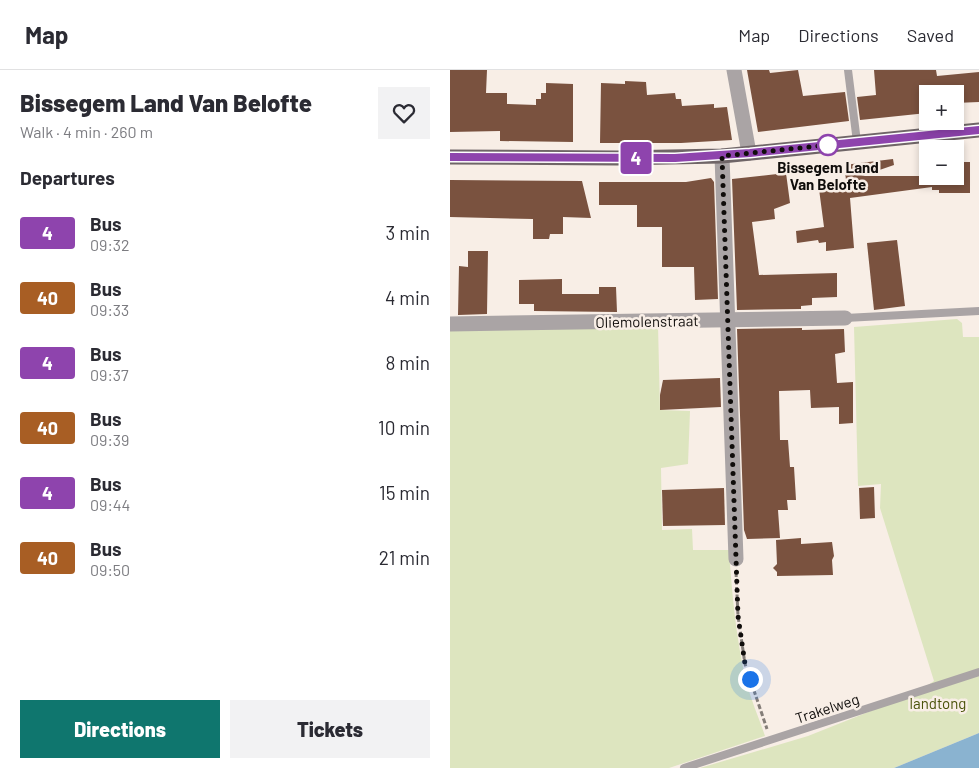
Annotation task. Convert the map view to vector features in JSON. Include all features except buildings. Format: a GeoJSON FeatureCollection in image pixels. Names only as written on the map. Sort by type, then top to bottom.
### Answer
{"type":"FeatureCollection","features":[{"type":"Feature","properties":{"kind":"main road"},"geometry":{"type":"LineString","coordinates":[[450,157],[617,158],[722,156],[979,130]]}},
{"type":"Feature","properties":{"kind":"street"},"geometry":{"type":"LineString","coordinates":[[734,70],[750,153]]}},
{"type":"Feature","properties":{"kind":"street"},"geometry":{"type":"LineString","coordinates":[[722,156],[736,559]]}},
{"type":"Feature","properties":{"kind":"street","name":"Oliemolenstraat"},"geometry":{"type":"LineString","coordinates":[[450,324],[845,318]]}},
{"type":"Feature","properties":{"kind":"lane"},"geometry":{"type":"LineString","coordinates":[[848,70],[857,142]]}},
{"type":"Feature","properties":{"kind":"lane"},"geometry":{"type":"LineString","coordinates":[[845,318],[979,312]]}},
{"type":"Feature","properties":{"kind":"lane","name":"Trakelweg"},"geometry":{"type":"LineString","coordinates":[[684,768],[979,672]]}},
{"type":"Feature","properties":{"kind":"path"},"geometry":{"type":"LineString","coordinates":[[736,559],[738,616],[745,664],[771,741]]}},
{"type":"Feature","properties":{"kind":"green space","name":"landtong"},"geometry":{"type":"Polygon","coordinates":[[[957,319],[962,323],[963,337],[979,337],[979,733],[894,768],[700,768],[808,736],[916,693],[934,681],[880,508],[881,484],[858,486],[854,327],[957,319]]]}},
{"type":"Feature","properties":{"kind":"green space"},"geometry":{"type":"Polygon","coordinates":[[[658,325],[660,410],[690,411],[688,464],[661,468],[662,530],[692,529],[693,550],[729,550],[735,616],[743,665],[748,688],[765,736],[669,768],[450,768],[450,331],[658,325]]]}},
{"type":"Feature","properties":{"kind":"water"},"geometry":{"type":"Polygon","coordinates":[[[979,733],[979,768],[894,768],[979,733]]]}},
{"type":"Feature","properties":{"kind":"bus line","name":"4"},"geometry":{"type":"LineString","coordinates":[[450,157],[675,158],[722,156],[979,130]]}},
{"type":"Feature","properties":{"kind":"place","name":"Bissegem Land Van Belofte"},"geometry":{"type":"Point","coordinates":[828,145]}},
{"type":"Feature","properties":{"kind":"route"},"geometry":{"type":"LineString","coordinates":[[750,679],[745,664],[738,616],[722,156],[828,145]]}}]}
